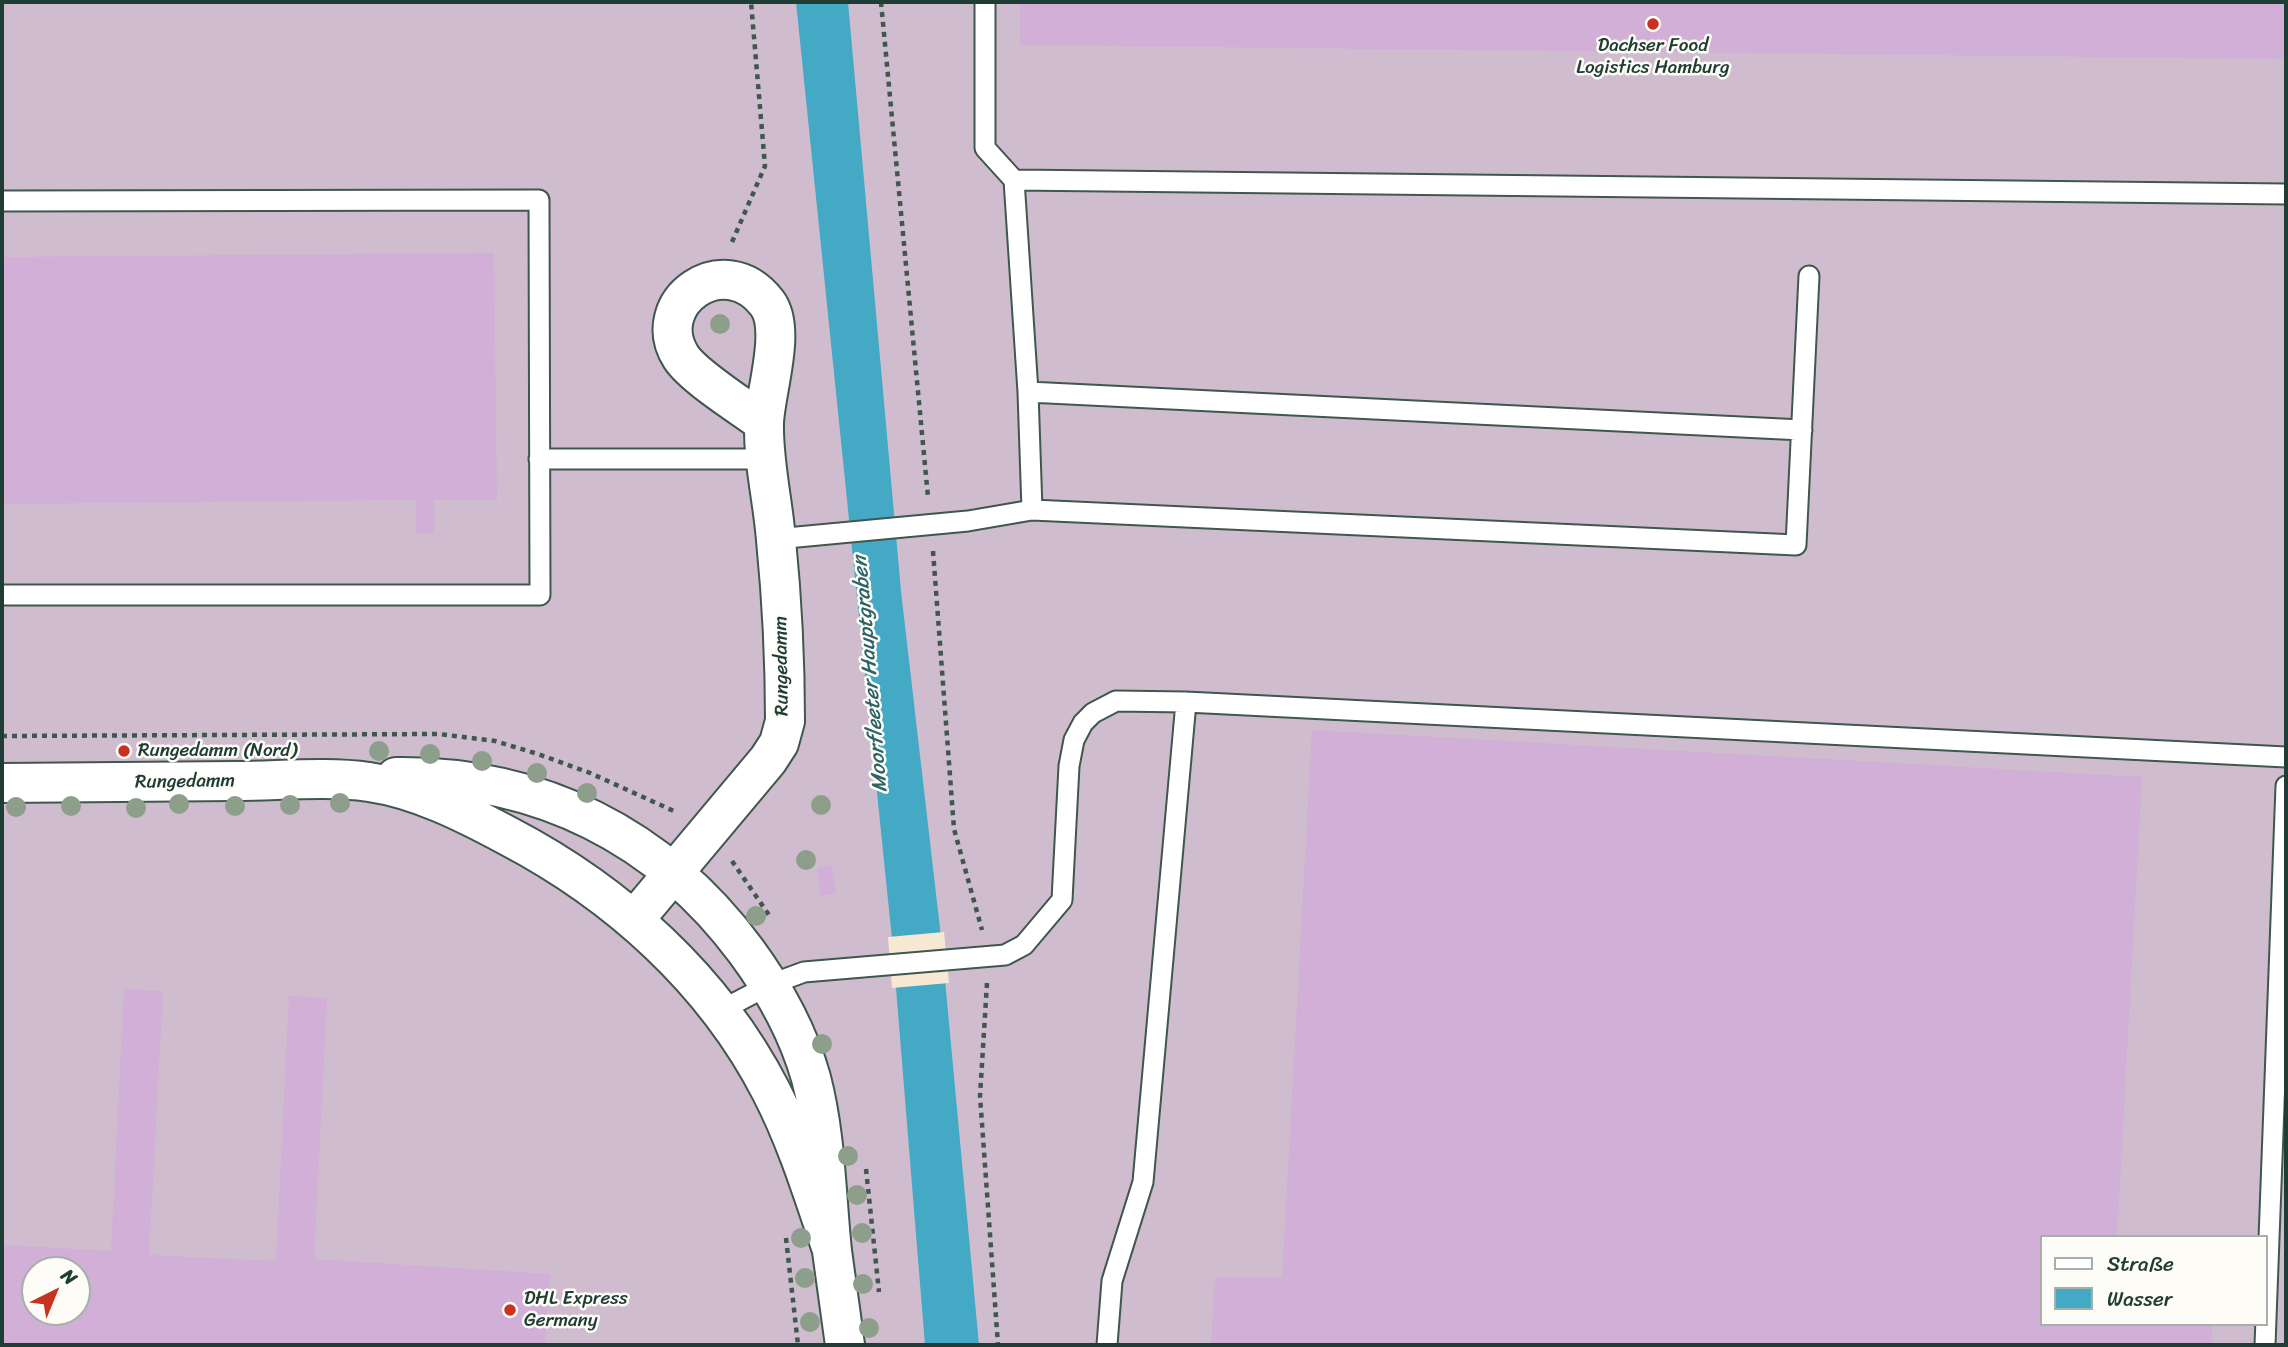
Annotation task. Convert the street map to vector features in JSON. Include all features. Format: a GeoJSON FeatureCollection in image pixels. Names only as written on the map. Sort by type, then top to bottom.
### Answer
{"type":"FeatureCollection","features":[{"type":"Feature","properties":{"kind":"street","name":"Rungedamm"},"geometry":{"type":"LineString","coordinates":[[634,920],[779,743],[785,720],[785,665],[766,441],[775,327],[770,307],[758,292],[743,282],[716,279]]}},
{"type":"Feature","properties":{"kind":"street"},"geometry":{"type":"LineString","coordinates":[[716,279],[701,284],[680,304],[673,332],[681,357],[766,441]]}},
{"type":"Feature","properties":{"kind":"street","name":"Rungedamm"},"geometry":{"type":"LineString","coordinates":[[2,783],[368,782],[391,777],[462,780],[491,784],[548,801],[610,828],[643,848],[675,873],[716,913],[769,985],[801,1047],[818,1108],[832,1250],[845,1345]]}},
{"type":"Feature","properties":{"kind":"street","name":"Rungedamm"},"geometry":{"type":"LineString","coordinates":[[368,782],[401,790],[469,815],[563,868],[601,892],[675,959],[720,1011],[773,1094],[806,1175],[832,1250]]}},
{"type":"Feature","properties":{"kind":"lane"},"geometry":{"type":"LineString","coordinates":[[985,2],[985,148],[1014,180],[1028,392],[1032,510]]}},
{"type":"Feature","properties":{"kind":"lane"},"geometry":{"type":"LineString","coordinates":[[1014,180],[2286,194]]}},
{"type":"Feature","properties":{"kind":"lane"},"geometry":{"type":"LineString","coordinates":[[2,201],[539,200],[540,595],[2,595]]}},
{"type":"Feature","properties":{"kind":"lane"},"geometry":{"type":"LineString","coordinates":[[776,539],[927,525],[1032,510],[1796,545],[1809,276]]}},
{"type":"Feature","properties":{"kind":"lane"},"geometry":{"type":"LineString","coordinates":[[1028,392],[1802,430]]}},
{"type":"Feature","properties":{"kind":"lane"},"geometry":{"type":"LineString","coordinates":[[539,459],[766,441]]}},
{"type":"Feature","properties":{"kind":"lane"},"geometry":{"type":"LineString","coordinates":[[720,1011],[769,985],[804,972],[989,957],[1005,955],[1024,945],[1062,900],[1069,766],[1074,740],[1083,723],[1093,713],[1116,701],[1186,702],[2286,757]]}},
{"type":"Feature","properties":{"kind":"lane"},"geometry":{"type":"LineString","coordinates":[[1107,1345],[1112,1281],[1143,1182],[1186,702]]}},
{"type":"Feature","properties":{"kind":"lane"},"geometry":{"type":"LineString","coordinates":[[2267,1292],[2286,786]]}},
{"type":"Feature","properties":{"kind":"lane"},"geometry":{"type":"LineString","coordinates":[[2265,1345],[2266,1326]]}},
{"type":"Feature","properties":{"kind":"path"},"geometry":{"type":"LineString","coordinates":[[716,279],[765,166],[751,2]]}},
{"type":"Feature","properties":{"kind":"path"},"geometry":{"type":"LineString","coordinates":[[881,2],[954,829],[989,957],[980,1096],[998,1345]]}},
{"type":"Feature","properties":{"kind":"shaded area"},"geometry":{"type":"Polygon","coordinates":[[[2,2],[2286,2],[2286,1345],[2,1345],[2,2]]]}},
{"type":"Feature","properties":{"kind":"water","name":"Moorfleeter Hauptgraben"},"geometry":{"type":"Polygon","coordinates":[[[796,2],[848,2],[901,591],[941,937],[979,1345],[925,1345],[892,939],[796,2]]]}},
{"type":"Feature","properties":{"kind":"pier"},"geometry":{"type":"Polygon","coordinates":[[[944,932],[949,983],[892,988],[888,937],[944,932]]]}},
{"type":"Feature","properties":{"kind":"building","name":"Dachser Food Logistics Hamburg"},"geometry":{"type":"Polygon","coordinates":[[[1020,2],[2286,2],[2286,59],[1020,45],[1020,2]]]}},
{"type":"Feature","properties":{"kind":"building"},"geometry":{"type":"Polygon","coordinates":[[[494,253],[497,500],[434,500],[434,534],[416,534],[416,500],[2,504],[2,257],[494,253]]]}},
{"type":"Feature","properties":{"kind":"building"},"geometry":{"type":"Polygon","coordinates":[[[1312,730],[2142,777],[2117,1235],[2039,1235],[2039,1326],[2213,1326],[2211,1345],[1211,1345],[1215,1278],[1282,1278],[1312,730]]]}},
{"type":"Feature","properties":{"kind":"building"},"geometry":{"type":"Polygon","coordinates":[[[832,865],[836,893],[821,896],[817,868],[832,865]]]}},
{"type":"Feature","properties":{"kind":"building"},"geometry":{"type":"Polygon","coordinates":[[[124,989],[163,991],[149,1255],[276,1261],[289,996],[327,998],[314,1259],[550,1274],[545,1345],[2,1345],[2,1245],[111,1251],[124,989]]]}},
{"type":"Feature","properties":{"kind":"place","name":"Dachser Food Logistics Hamburg"},"geometry":{"type":"Point","coordinates":[1653,24]}},
{"type":"Feature","properties":{"kind":"place","name":"Rungedamm (Nord)"},"geometry":{"type":"Point","coordinates":[124,751]}},
{"type":"Feature","properties":{"kind":"place","name":"DHL Express Germany"},"geometry":{"type":"Point","coordinates":[510,1310]}}]}
